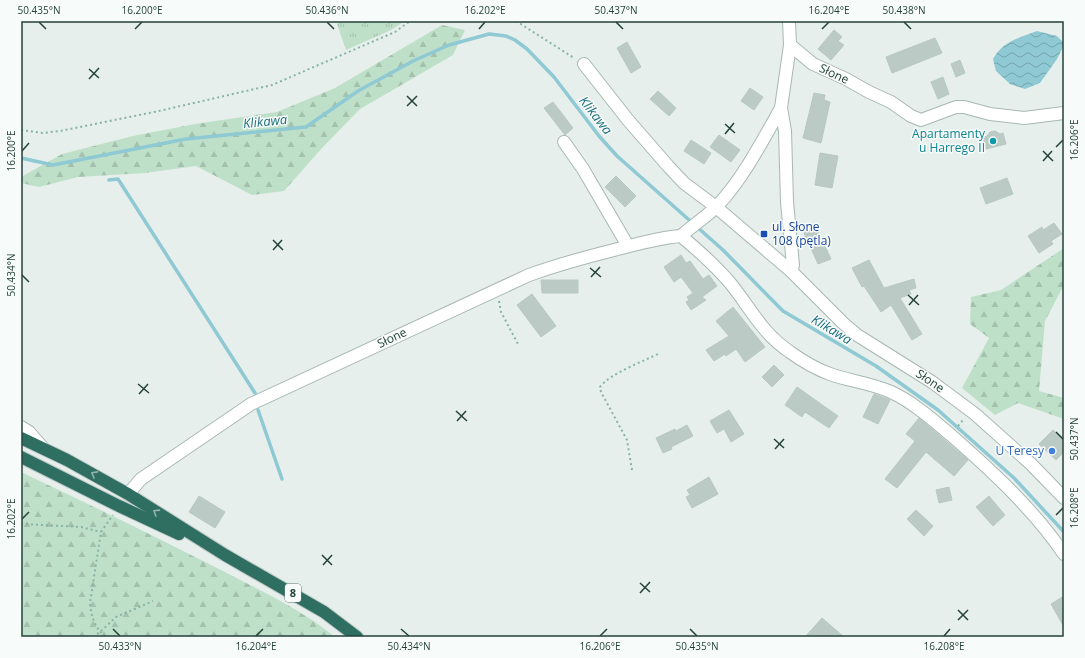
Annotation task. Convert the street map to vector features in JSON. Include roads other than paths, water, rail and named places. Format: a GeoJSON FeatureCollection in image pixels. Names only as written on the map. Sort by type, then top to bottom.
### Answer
{"type":"FeatureCollection","features":[{"type":"Feature","properties":{"kind":"highway","name":"8"},"geometry":{"type":"LineString","coordinates":[[21,438],[93,474],[128,494],[225,555],[324,612],[357,637]]}},
{"type":"Feature","properties":{"kind":"highway","name":"8"},"geometry":{"type":"LineString","coordinates":[[21,457],[119,506],[225,555]]}},
{"type":"Feature","properties":{"kind":"highway"},"geometry":{"type":"LineString","coordinates":[[119,506],[128,494]]}},
{"type":"Feature","properties":{"kind":"street"},"geometry":{"type":"LineString","coordinates":[[790,21],[790,45],[781,108],[785,131],[787,202],[794,265],[791,271]]}},
{"type":"Feature","properties":{"kind":"street","name":"Słone"},"geometry":{"type":"LineString","coordinates":[[790,45],[813,64],[891,102],[911,116],[921,120],[956,107],[964,107],[990,114],[1024,118],[1064,113]]}},
{"type":"Feature","properties":{"kind":"street","name":"Słone"},"geometry":{"type":"LineString","coordinates":[[584,64],[628,120],[684,183],[716,207],[791,271],[843,324],[857,335],[932,382],[975,414],[1031,464],[1064,498]]}},
{"type":"Feature","properties":{"kind":"street"},"geometry":{"type":"LineString","coordinates":[[781,108],[757,150],[731,189],[716,207],[685,232],[731,285],[761,326],[774,340],[791,353],[830,374],[891,392],[925,413],[989,469],[1026,506],[1050,534],[1064,554]]}},
{"type":"Feature","properties":{"kind":"street"},"geometry":{"type":"LineString","coordinates":[[564,142],[628,246]]}},
{"type":"Feature","properties":{"kind":"street","name":"Słone"},"geometry":{"type":"LineString","coordinates":[[128,494],[141,478],[251,404],[529,275],[567,262],[685,232]]}},
{"type":"Feature","properties":{"kind":"street"},"geometry":{"type":"LineString","coordinates":[[21,427],[29,432],[43,448]]}},
{"type":"Feature","properties":{"kind":"water"},"geometry":{"type":"Polygon","coordinates":[[[1037,31],[1057,36],[1064,43],[1057,59],[1040,83],[1025,89],[1010,84],[996,71],[993,59],[1007,44],[1037,31]]]}},
{"type":"Feature","properties":{"kind":"waterway","name":"Klikawa"},"geometry":{"type":"LineString","coordinates":[[21,158],[53,165],[186,139],[306,127],[358,91],[413,61],[449,45],[489,34],[506,36],[515,40],[527,49],[554,77],[599,136],[617,156],[723,250],[783,311],[876,366],[938,410],[1014,478],[1064,532]]}},
{"type":"Feature","properties":{"kind":"waterway"},"geometry":{"type":"LineString","coordinates":[[109,180],[118,179],[255,393]]}},
{"type":"Feature","properties":{"kind":"waterway"},"geometry":{"type":"LineString","coordinates":[[258,410],[282,479]]}},
{"type":"Feature","properties":{"kind":"place","name":"Apartamenty u Harrego II"},"geometry":{"type":"Point","coordinates":[993,141]}},
{"type":"Feature","properties":{"kind":"place","name":"ul. Słone 108 (pętla)"},"geometry":{"type":"Point","coordinates":[764,234]}},
{"type":"Feature","properties":{"kind":"place","name":"U Teresy"},"geometry":{"type":"Point","coordinates":[1052,451]}}]}
